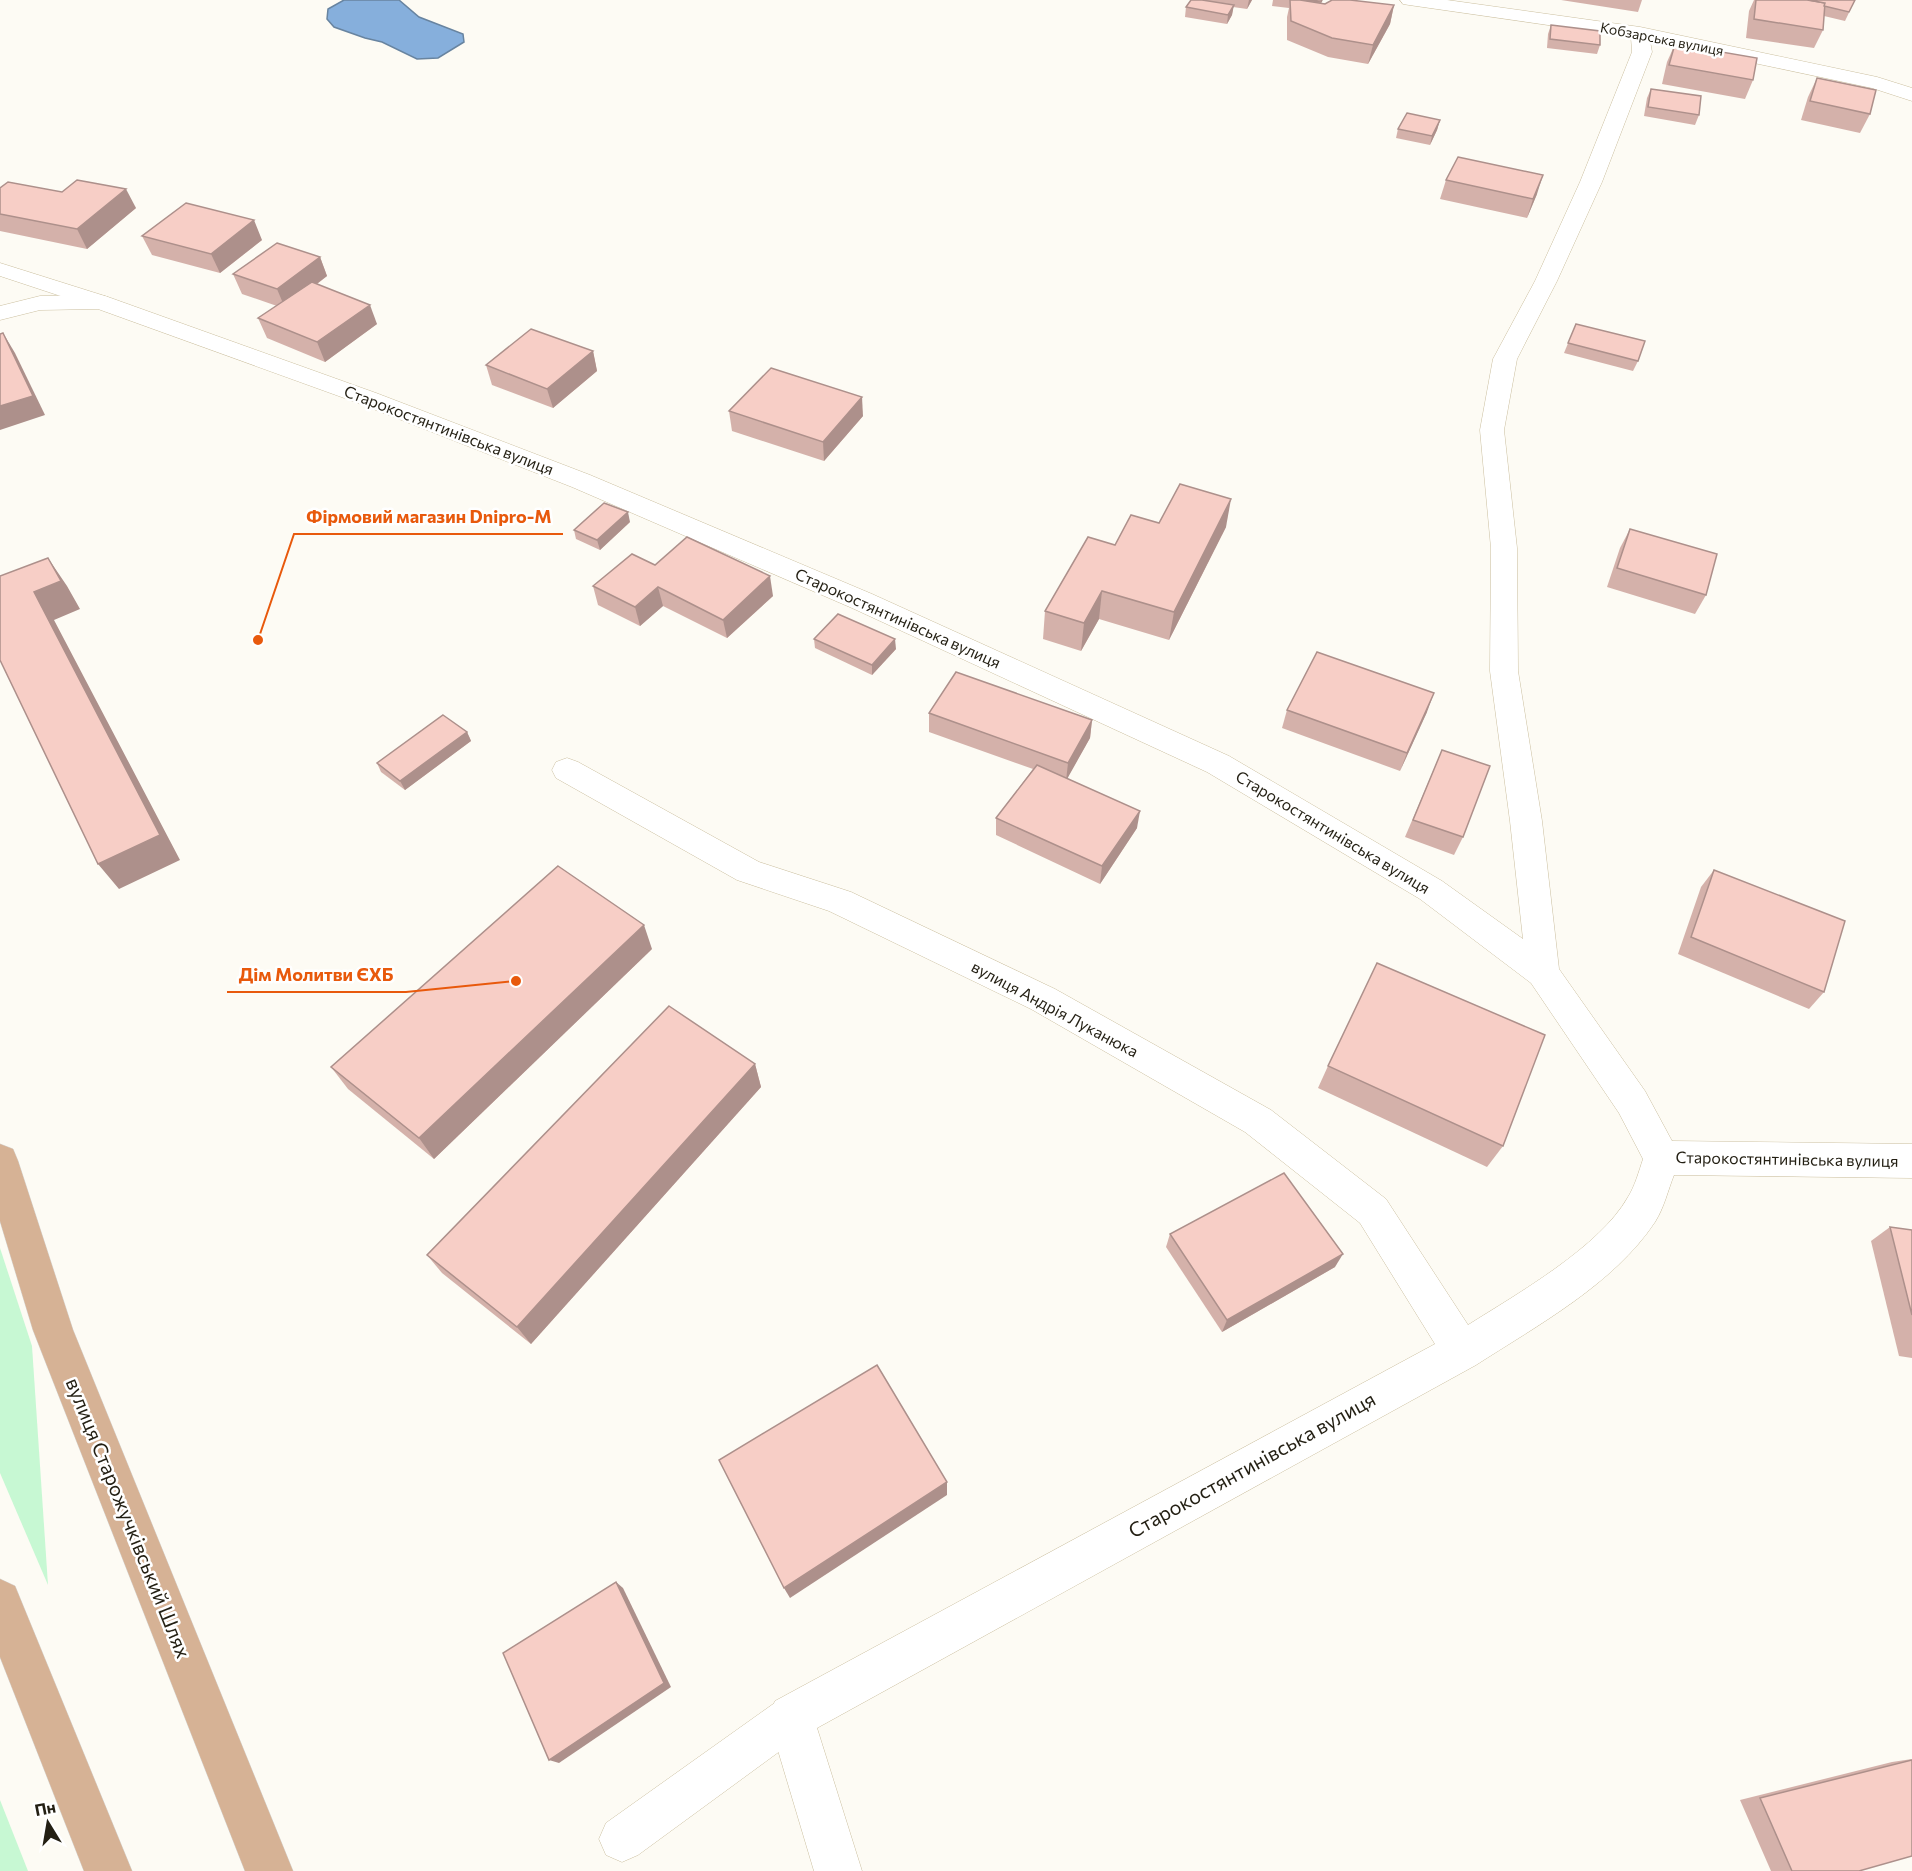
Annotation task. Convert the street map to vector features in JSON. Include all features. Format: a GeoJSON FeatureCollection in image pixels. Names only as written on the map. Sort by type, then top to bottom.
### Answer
{"type":"FeatureCollection","features":[{"type":"Feature","properties":{"kind":"main road","name":"вулиця Старожучківський Шлях"},"geometry":{"type":"LineString","coordinates":[[0,1161],[53,1330],[269,1871]]}},
{"type":"Feature","properties":{"kind":"main road"},"geometry":{"type":"LineString","coordinates":[[0,1601],[108,1871]]}},
{"type":"Feature","properties":{"kind":"street","name":"Кобзарська вулиця"},"geometry":{"type":"LineString","coordinates":[[1409,0],[1640,33],[1877,83],[1912,95]]}},
{"type":"Feature","properties":{"kind":"street"},"geometry":{"type":"LineString","coordinates":[[1543,973],[1526,821],[1504,671],[1504,549],[1492,430],[1505,359],[1546,281],[1591,182],[1642,52],[1640,33]]}},
{"type":"Feature","properties":{"kind":"street","name":"Старокостянтинівська вулиця"},"geometry":{"type":"LineString","coordinates":[[0,313],[40,303],[100,302],[367,398],[581,481],[862,601],[1218,764],[1431,890],[1543,973],[1632,1102],[1662,1158],[1643,1208],[1612,1248],[1536,1304],[1462,1351],[791,1717]]}},
{"type":"Feature","properties":{"kind":"street","name":"вулиця Андрія Луканюка"},"geometry":{"type":"LineString","coordinates":[[567,770],[748,871],[840,901],[1043,999],[1258,1120],[1373,1210],[1462,1351]]}},
{"type":"Feature","properties":{"kind":"street","name":"Старокостянтинівська вулиця"},"geometry":{"type":"LineString","coordinates":[[1662,1158],[1912,1161]]}},
{"type":"Feature","properties":{"kind":"street"},"geometry":{"type":"LineString","coordinates":[[791,1717],[838,1871]]}},
{"type":"Feature","properties":{"kind":"lane"},"geometry":{"type":"LineString","coordinates":[[0,269],[100,302]]}},
{"type":"Feature","properties":{"kind":"lane"},"geometry":{"type":"LineString","coordinates":[[622,1839],[791,1717]]}},
{"type":"Feature","properties":{"kind":"green space"},"geometry":{"type":"Polygon","coordinates":[[[0,1248],[32,1346],[48,1585],[0,1473],[0,1248]]]}},
{"type":"Feature","properties":{"kind":"green space"},"geometry":{"type":"Polygon","coordinates":[[[0,1800],[28,1871],[0,1871],[0,1800]]]}},
{"type":"Feature","properties":{"kind":"water"},"geometry":{"type":"Polygon","coordinates":[[[344,0],[399,0],[419,17],[463,34],[464,42],[438,58],[417,59],[382,42],[334,27],[327,19],[328,9],[344,0]]]}},
{"type":"Feature","properties":{"kind":"building"},"geometry":{"type":"Polygon","coordinates":[[[1191,0],[1234,5],[1228,15],[1186,7],[1191,0]]]}},
{"type":"Feature","properties":{"kind":"building"},"geometry":{"type":"Polygon","coordinates":[[[1290,0],[1325,4],[1332,0],[1350,0],[1394,5],[1373,45],[1332,38],[1291,21],[1290,0]]]}},
{"type":"Feature","properties":{"kind":"building"},"geometry":{"type":"Polygon","coordinates":[[[1756,0],[1807,0],[1825,3],[1823,30],[1754,19],[1756,0]]]}},
{"type":"Feature","properties":{"kind":"building"},"geometry":{"type":"Polygon","coordinates":[[[1809,0],[1855,0],[1849,12],[1809,0]]]}},
{"type":"Feature","properties":{"kind":"building"},"geometry":{"type":"Polygon","coordinates":[[[1551,25],[1600,31],[1600,45],[1550,39],[1551,25]]]}},
{"type":"Feature","properties":{"kind":"building"},"geometry":{"type":"Polygon","coordinates":[[[1675,44],[1757,58],[1753,80],[1669,65],[1675,44]]]}},
{"type":"Feature","properties":{"kind":"building"},"geometry":{"type":"Polygon","coordinates":[[[1817,78],[1876,90],[1870,114],[1810,101],[1817,78]]]}},
{"type":"Feature","properties":{"kind":"building"},"geometry":{"type":"Polygon","coordinates":[[[1651,89],[1701,96],[1699,115],[1648,107],[1651,89]]]}},
{"type":"Feature","properties":{"kind":"building"},"geometry":{"type":"Polygon","coordinates":[[[1407,113],[1440,120],[1432,136],[1398,129],[1407,113]]]}},
{"type":"Feature","properties":{"kind":"building"},"geometry":{"type":"Polygon","coordinates":[[[1458,157],[1543,175],[1533,199],[1446,180],[1458,157]]]}},
{"type":"Feature","properties":{"kind":"building"},"geometry":{"type":"Polygon","coordinates":[[[77,180],[126,189],[77,229],[0,214],[0,188],[8,182],[62,192],[77,180]]]}},
{"type":"Feature","properties":{"kind":"building"},"geometry":{"type":"Polygon","coordinates":[[[186,203],[254,220],[211,254],[142,236],[186,203]]]}},
{"type":"Feature","properties":{"kind":"building"},"geometry":{"type":"Polygon","coordinates":[[[277,243],[320,257],[277,289],[233,274],[277,243]]]}},
{"type":"Feature","properties":{"kind":"building"},"geometry":{"type":"Polygon","coordinates":[[[312,282],[370,305],[317,342],[258,318],[312,282]]]}},
{"type":"Feature","properties":{"kind":"building"},"geometry":{"type":"Polygon","coordinates":[[[1576,324],[1645,341],[1638,361],[1568,343],[1576,324]]]}},
{"type":"Feature","properties":{"kind":"building"},"geometry":{"type":"Polygon","coordinates":[[[531,329],[593,351],[547,389],[486,365],[531,329]]]}},
{"type":"Feature","properties":{"kind":"building"},"geometry":{"type":"Polygon","coordinates":[[[3,333],[33,396],[0,406],[0,334],[3,333]]]}},
{"type":"Feature","properties":{"kind":"building"},"geometry":{"type":"Polygon","coordinates":[[[771,368],[862,397],[823,442],[729,411],[771,368]]]}},
{"type":"Feature","properties":{"kind":"building"},"geometry":{"type":"Polygon","coordinates":[[[1180,484],[1231,499],[1174,612],[1102,591],[1084,623],[1045,611],[1088,537],[1115,545],[1131,515],[1159,523],[1180,484]]]}},
{"type":"Feature","properties":{"kind":"building"},"geometry":{"type":"Polygon","coordinates":[[[604,503],[628,512],[597,540],[574,530],[604,503]]]}},
{"type":"Feature","properties":{"kind":"building"},"geometry":{"type":"Polygon","coordinates":[[[1630,529],[1717,554],[1706,595],[1617,568],[1630,529]]]}},
{"type":"Feature","properties":{"kind":"building"},"geometry":{"type":"Polygon","coordinates":[[[687,537],[770,576],[723,620],[658,587],[635,607],[593,586],[632,554],[655,565],[687,537]]]}},
{"type":"Feature","properties":{"kind":"building"},"geometry":{"type":"Polygon","coordinates":[[[48,558],[61,581],[34,592],[160,835],[98,864],[0,660],[0,576],[48,558]]]}},
{"type":"Feature","properties":{"kind":"building"},"geometry":{"type":"Polygon","coordinates":[[[838,614],[895,639],[872,665],[814,639],[838,614]]]}},
{"type":"Feature","properties":{"kind":"building"},"geometry":{"type":"Polygon","coordinates":[[[1317,652],[1434,693],[1407,753],[1287,710],[1317,652]]]}},
{"type":"Feature","properties":{"kind":"building"},"geometry":{"type":"Polygon","coordinates":[[[956,672],[1092,720],[1068,763],[929,713],[956,672]]]}},
{"type":"Feature","properties":{"kind":"building"},"geometry":{"type":"Polygon","coordinates":[[[443,715],[467,732],[400,781],[377,763],[443,715]]]}},
{"type":"Feature","properties":{"kind":"building"},"geometry":{"type":"Polygon","coordinates":[[[1442,750],[1490,766],[1463,837],[1413,820],[1442,750]]]}},
{"type":"Feature","properties":{"kind":"building"},"geometry":{"type":"Polygon","coordinates":[[[1037,765],[1140,811],[1102,866],[996,818],[1037,765]]]}},
{"type":"Feature","properties":{"kind":"building"},"geometry":{"type":"Polygon","coordinates":[[[558,866],[644,925],[419,1138],[331,1067],[558,866]]]}},
{"type":"Feature","properties":{"kind":"building"},"geometry":{"type":"Polygon","coordinates":[[[1714,870],[1845,921],[1824,992],[1691,937],[1714,870]]]}},
{"type":"Feature","properties":{"kind":"building"},"geometry":{"type":"Polygon","coordinates":[[[1377,963],[1545,1035],[1503,1146],[1328,1066],[1377,963]]]}},
{"type":"Feature","properties":{"kind":"building"},"geometry":{"type":"Polygon","coordinates":[[[669,1006],[755,1064],[517,1327],[427,1255],[669,1006]]]}},
{"type":"Feature","properties":{"kind":"building"},"geometry":{"type":"Polygon","coordinates":[[[1284,1173],[1343,1254],[1227,1320],[1170,1234],[1284,1173]]]}},
{"type":"Feature","properties":{"kind":"building"},"geometry":{"type":"Polygon","coordinates":[[[1890,1227],[1912,1230],[1912,1315],[1890,1227]]]}},
{"type":"Feature","properties":{"kind":"building"},"geometry":{"type":"Polygon","coordinates":[[[877,1365],[947,1482],[784,1588],[719,1460],[877,1365]]]}},
{"type":"Feature","properties":{"kind":"building"},"geometry":{"type":"Polygon","coordinates":[[[616,1582],[664,1683],[549,1760],[503,1653],[616,1582]]]}},
{"type":"Feature","properties":{"kind":"building"},"geometry":{"type":"Polygon","coordinates":[[[1912,1760],[1912,1856],[1859,1871],[1792,1871],[1760,1798],[1912,1760]]]}},
{"type":"Feature","properties":{"kind":"place","name":"Фірмовий магазин Dnipro-M"},"geometry":{"type":"Point","coordinates":[258,640]}},
{"type":"Feature","properties":{"kind":"place","name":"Дім Молитви ЄХБ"},"geometry":{"type":"Point","coordinates":[516,981]}}]}
